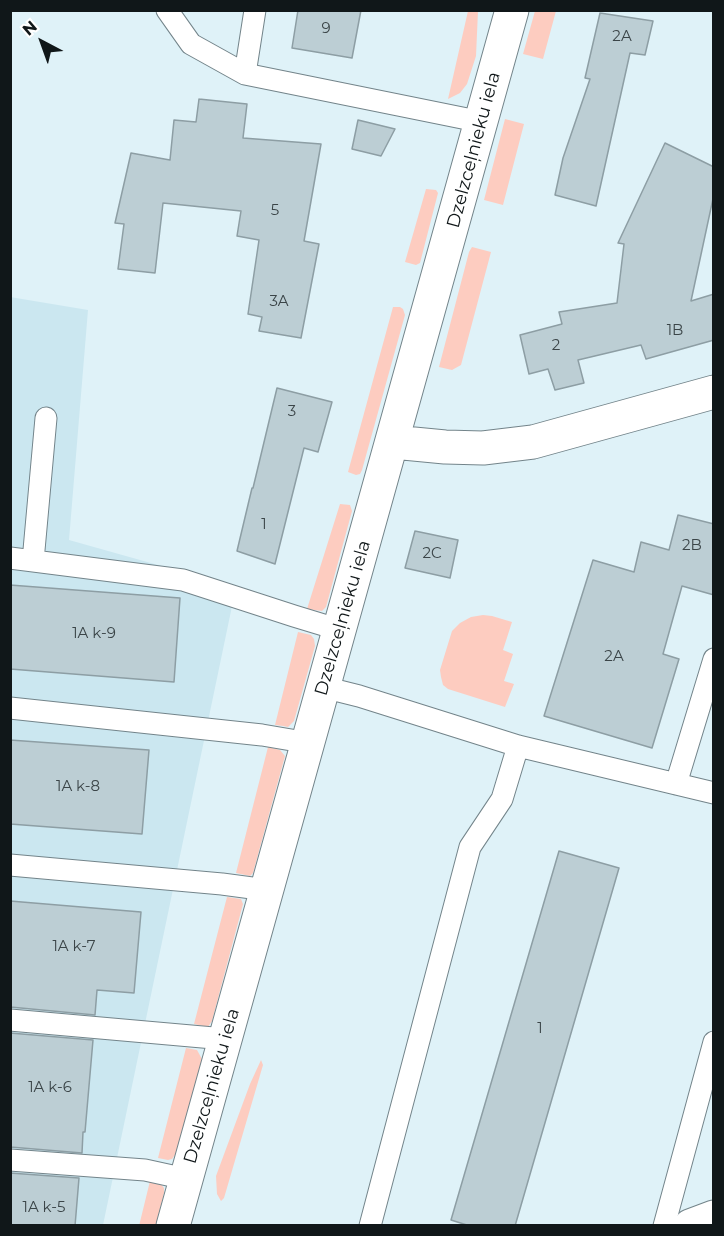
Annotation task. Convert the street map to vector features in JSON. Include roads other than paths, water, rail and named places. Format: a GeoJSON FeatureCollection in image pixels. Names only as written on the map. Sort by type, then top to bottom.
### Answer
{"type":"FeatureCollection","features":[{"type":"Feature","properties":{"kind":"street","name":"Dzelzceļnieku iela"},"geometry":{"type":"LineString","coordinates":[[176,1225],[186,1179],[512,10]]}},
{"type":"Feature","properties":{"kind":"street"},"geometry":{"type":"LineString","coordinates":[[393,442],[483,448],[533,442],[714,392]]}},
{"type":"Feature","properties":{"kind":"street"},"geometry":{"type":"LineString","coordinates":[[690,1226],[714,1217]]}},
{"type":"Feature","properties":{"kind":"lane"},"geometry":{"type":"LineString","coordinates":[[168,10],[191,44],[244,74],[482,123]]}},
{"type":"Feature","properties":{"kind":"lane"},"geometry":{"type":"LineString","coordinates":[[244,74],[255,10]]}},
{"type":"Feature","properties":{"kind":"lane"},"geometry":{"type":"LineString","coordinates":[[33,561],[46,418]]}},
{"type":"Feature","properties":{"kind":"lane"},"geometry":{"type":"LineString","coordinates":[[10,558],[183,580],[340,630]]}},
{"type":"Feature","properties":{"kind":"lane"},"geometry":{"type":"LineString","coordinates":[[676,784],[714,659]]}},
{"type":"Feature","properties":{"kind":"lane"},"geometry":{"type":"LineString","coordinates":[[323,687],[359,696],[518,746],[714,793]]}},
{"type":"Feature","properties":{"kind":"lane"},"geometry":{"type":"LineString","coordinates":[[10,708],[262,735],[309,744]]}},
{"type":"Feature","properties":{"kind":"lane"},"geometry":{"type":"LineString","coordinates":[[370,1226],[470,847],[502,799],[518,746]]}},
{"type":"Feature","properties":{"kind":"lane"},"geometry":{"type":"LineString","coordinates":[[10,865],[267,890]]}},
{"type":"Feature","properties":{"kind":"lane"},"geometry":{"type":"LineString","coordinates":[[10,1020],[225,1039]]}},
{"type":"Feature","properties":{"kind":"lane"},"geometry":{"type":"LineString","coordinates":[[664,1226],[714,1042]]}},
{"type":"Feature","properties":{"kind":"lane"},"geometry":{"type":"LineString","coordinates":[[10,1160],[145,1170],[186,1179]]}}]}
